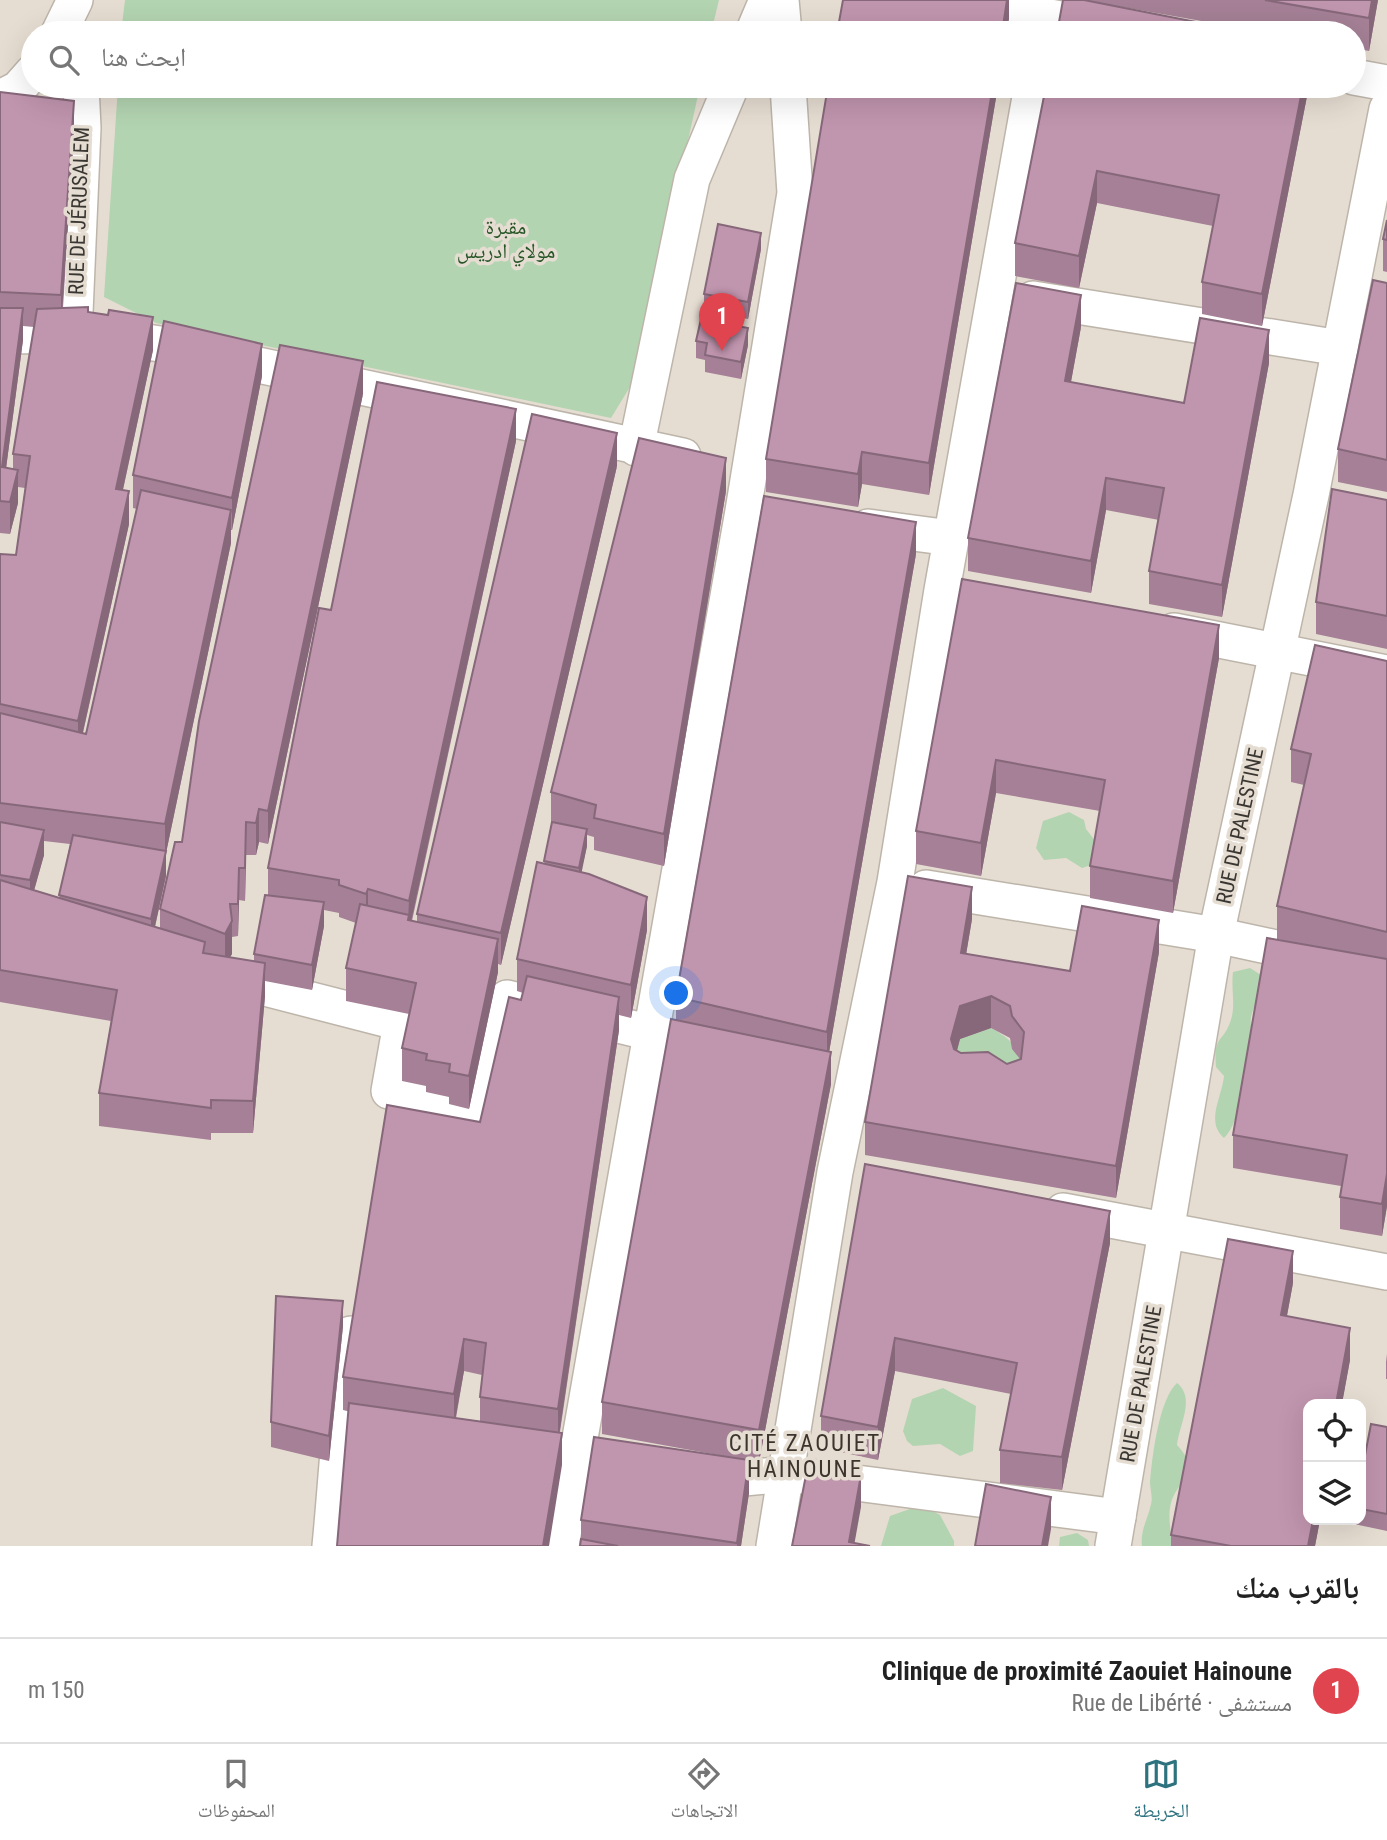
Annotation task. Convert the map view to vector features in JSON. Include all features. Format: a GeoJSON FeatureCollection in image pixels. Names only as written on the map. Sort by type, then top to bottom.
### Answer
{"type":"FeatureCollection","features":[{"type":"Feature","properties":{"kind":"street"},"geometry":{"type":"LineString","coordinates":[[64,21],[75,0]]}},
{"type":"Feature","properties":{"kind":"street"},"geometry":{"type":"LineString","coordinates":[[75,0],[77,21]]}},
{"type":"Feature","properties":{"kind":"street"},"geometry":{"type":"LineString","coordinates":[[758,21],[767,0]]}},
{"type":"Feature","properties":{"kind":"street"},"geometry":{"type":"LineString","coordinates":[[781,0],[783,21]]}},
{"type":"Feature","properties":{"kind":"street"},"geometry":{"type":"LineString","coordinates":[[957,0],[1071,21]]}},
{"type":"Feature","properties":{"kind":"street"},"geometry":{"type":"LineString","coordinates":[[1366,79],[1387,83]]}},
{"type":"Feature","properties":{"kind":"street"},"geometry":{"type":"LineString","coordinates":[[0,98],[21,86]]}},
{"type":"Feature","properties":{"kind":"street","name":"RUE DE JÉRUSALEM"},"geometry":{"type":"LineString","coordinates":[[74,336],[83,128],[82,98]]}},
{"type":"Feature","properties":{"kind":"street"},"geometry":{"type":"LineString","coordinates":[[636,447],[692,180],[726,98]]}},
{"type":"Feature","properties":{"kind":"street"},"geometry":{"type":"LineString","coordinates":[[561,1546],[649,1033],[757,513],[727,465],[795,193],[789,98]]}},
{"type":"Feature","properties":{"kind":"street"},"geometry":{"type":"LineString","coordinates":[[774,1546],[849,1174],[841,1078],[895,883],[955,592],[951,538],[1030,98]]}},
{"type":"Feature","properties":{"kind":"street","name":"RUE DE PALESTINE"},"geometry":{"type":"LineString","coordinates":[[1115,1531],[1216,935],[1277,650],[1324,498],[1340,348],[1371,282],[1387,109]]}},
{"type":"Feature","properties":{"kind":"street"},"geometry":{"type":"LineString","coordinates":[[995,293],[1340,348]]}},
{"type":"Feature","properties":{"kind":"street"},"geometry":{"type":"LineString","coordinates":[[0,336],[101,335],[160,344],[727,465]]}},
{"type":"Feature","properties":{"kind":"street"},"geometry":{"type":"LineString","coordinates":[[840,523],[951,538]]}},
{"type":"Feature","properties":{"kind":"street"},"geometry":{"type":"LineString","coordinates":[[1143,626],[1387,673]]}},
{"type":"Feature","properties":{"kind":"street"},"geometry":{"type":"LineString","coordinates":[[895,883],[1216,935],[1387,972]]}},
{"type":"Feature","properties":{"kind":"street"},"geometry":{"type":"LineString","coordinates":[[191,968],[401,1023],[387,1105],[475,1117],[507,998],[701,1045]]}},
{"type":"Feature","properties":{"kind":"street"},"geometry":{"type":"LineString","coordinates":[[1035,1206],[1387,1272]]}},
{"type":"Feature","properties":{"kind":"street"},"geometry":{"type":"LineString","coordinates":[[330,1546],[356,1424],[340,1399],[357,1296]]}},
{"type":"Feature","properties":{"kind":"street"},"geometry":{"type":"LineString","coordinates":[[667,1467],[744,1478],[787,1474],[1115,1531]]}},
{"type":"Feature","properties":{"kind":"green space"},"geometry":{"type":"Polygon","coordinates":[[[125,0],[719,0],[714,21],[122,21],[125,0]]]}},
{"type":"Feature","properties":{"kind":"green space","name":"مقبرة مولاي ادريس"},"geometry":{"type":"Polygon","coordinates":[[[117,98],[697,98],[636,377],[611,418],[156,323],[104,297],[117,98]]]}},
{"type":"Feature","properties":{"kind":"green space"},"geometry":{"type":"Polygon","coordinates":[[[1069,812],[1084,820],[1086,829],[1096,842],[1094,864],[1082,868],[1066,858],[1044,860],[1036,848],[1043,821],[1069,812]]]}},
{"type":"Feature","properties":{"kind":"green space"},"geometry":{"type":"Polygon","coordinates":[[[1250,968],[1261,975],[1261,987],[1251,1017],[1250,1050],[1243,1092],[1235,1120],[1224,1138],[1218,1132],[1215,1117],[1224,1076],[1216,1067],[1216,1048],[1232,1016],[1233,972],[1250,968]]]}},
{"type":"Feature","properties":{"kind":"green space"},"geometry":{"type":"Polygon","coordinates":[[[991,1028],[1009,1040],[1019,1054],[1022,1070],[1021,1091],[952,1057],[960,1039],[991,1028]]]}},
{"type":"Feature","properties":{"kind":"green space"},"geometry":{"type":"Polygon","coordinates":[[[1177,1383],[1183,1389],[1186,1404],[1177,1445],[1188,1463],[1188,1470],[1171,1503],[1171,1546],[1142,1546],[1143,1530],[1152,1501],[1150,1482],[1161,1415],[1165,1402],[1177,1383]]]}},
{"type":"Feature","properties":{"kind":"green space"},"geometry":{"type":"Polygon","coordinates":[[[943,1388],[976,1406],[973,1451],[960,1456],[940,1444],[913,1446],[907,1441],[903,1431],[912,1399],[943,1388]]]}},
{"type":"Feature","properties":{"kind":"green space"},"geometry":{"type":"Polygon","coordinates":[[[921,1505],[940,1515],[954,1546],[881,1546],[890,1516],[921,1505]]]}},
{"type":"Feature","properties":{"kind":"green space"},"geometry":{"type":"Polygon","coordinates":[[[1077,1533],[1088,1540],[1089,1546],[1059,1546],[1060,1537],[1077,1533]]]}},
{"type":"Feature","properties":{"kind":"building"},"geometry":{"type":"Polygon","coordinates":[[[843,0],[1007,0],[1004,21],[839,21],[843,0]]]}},
{"type":"Feature","properties":{"kind":"building"},"geometry":{"type":"Polygon","coordinates":[[[1063,0],[1084,0],[1191,21],[1059,21],[1063,0]]]}},
{"type":"Feature","properties":{"kind":"building"},"geometry":{"type":"Polygon","coordinates":[[[1265,0],[1372,0],[1369,18],[1265,0]]]}},
{"type":"Feature","properties":{"kind":"building"},"geometry":{"type":"Polygon","coordinates":[[[0,92],[21,95],[21,98],[74,101],[61,295],[0,292],[0,92]]]}},
{"type":"Feature","properties":{"kind":"building"},"geometry":{"type":"Polygon","coordinates":[[[826,98],[991,98],[929,463],[862,452],[858,474],[766,459],[826,98]]]}},
{"type":"Feature","properties":{"kind":"building"},"geometry":{"type":"Polygon","coordinates":[[[1044,98],[1301,98],[1262,294],[1202,282],[1219,195],[1097,171],[1079,256],[1015,243],[1044,98]]]}},
{"type":"Feature","properties":{"kind":"building"},"geometry":{"type":"Polygon","coordinates":[[[1387,220],[1387,240],[1383,239],[1387,220]]]}},
{"type":"Feature","properties":{"kind":"building"},"geometry":{"type":"Polygon","coordinates":[[[718,224],[761,233],[748,302],[704,294],[718,224]]]}},
{"type":"Feature","properties":{"kind":"building"},"geometry":{"type":"Polygon","coordinates":[[[1373,280],[1387,283],[1387,460],[1338,449],[1373,280]]]}},
{"type":"Feature","properties":{"kind":"building"},"geometry":{"type":"Polygon","coordinates":[[[1016,283],[1081,295],[1065,381],[1184,403],[1200,318],[1269,330],[1222,585],[1149,571],[1164,488],[1106,478],[1091,561],[968,538],[1016,283]]]}},
{"type":"Feature","properties":{"kind":"building"},"geometry":{"type":"Polygon","coordinates":[[[88,307],[88,312],[108,315],[109,310],[153,317],[116,489],[129,491],[78,721],[0,704],[0,554],[16,555],[30,456],[13,454],[37,309],[88,307]]]}},
{"type":"Feature","properties":{"kind":"building"},"geometry":{"type":"Polygon","coordinates":[[[0,308],[23,308],[2,467],[18,470],[10,502],[0,501],[0,308]]]}},
{"type":"Feature","properties":{"kind":"building"},"geometry":{"type":"Polygon","coordinates":[[[701,319],[748,328],[741,362],[705,355],[707,343],[696,341],[701,319]]]}},
{"type":"Feature","properties":{"kind":"building"},"geometry":{"type":"Polygon","coordinates":[[[164,321],[262,344],[232,498],[133,475],[164,321]]]}},
{"type":"Feature","properties":{"kind":"building"},"geometry":{"type":"Polygon","coordinates":[[[280,345],[363,361],[268,811],[259,809],[256,823],[246,822],[245,868],[239,868],[238,904],[230,904],[232,921],[225,934],[160,909],[175,842],[182,842],[199,721],[280,345]]]}},
{"type":"Feature","properties":{"kind":"building"},"geometry":{"type":"Polygon","coordinates":[[[377,382],[516,409],[409,901],[368,889],[366,894],[339,885],[339,880],[268,868],[319,608],[331,610],[377,382]]]}},
{"type":"Feature","properties":{"kind":"building"},"geometry":{"type":"Polygon","coordinates":[[[532,414],[617,433],[501,933],[417,914],[532,414]]]}},
{"type":"Feature","properties":{"kind":"building"},"geometry":{"type":"Polygon","coordinates":[[[639,438],[726,458],[664,834],[594,818],[596,805],[551,792],[639,438]]]}},
{"type":"Feature","properties":{"kind":"building"},"geometry":{"type":"Polygon","coordinates":[[[1332,489],[1387,500],[1387,616],[1316,602],[1332,489]]]}},
{"type":"Feature","properties":{"kind":"building"},"geometry":{"type":"Polygon","coordinates":[[[141,490],[231,510],[165,824],[0,803],[0,713],[86,734],[141,490]]]}},
{"type":"Feature","properties":{"kind":"building"},"geometry":{"type":"Polygon","coordinates":[[[764,496],[916,522],[827,1032],[676,997],[764,496]]]}},
{"type":"Feature","properties":{"kind":"building"},"geometry":{"type":"Polygon","coordinates":[[[962,579],[1219,625],[1173,881],[1090,866],[1105,780],[996,760],[981,843],[916,831],[962,579]]]}},
{"type":"Feature","properties":{"kind":"building"},"geometry":{"type":"Polygon","coordinates":[[[1315,645],[1387,661],[1387,932],[1277,906],[1311,754],[1291,749],[1315,645]]]}},
{"type":"Feature","properties":{"kind":"building"},"geometry":{"type":"Polygon","coordinates":[[[0,822],[44,830],[30,880],[0,875],[0,822]]]}},
{"type":"Feature","properties":{"kind":"building"},"geometry":{"type":"Polygon","coordinates":[[[552,822],[587,829],[579,868],[544,861],[552,822]]]}},
{"type":"Feature","properties":{"kind":"building"},"geometry":{"type":"Polygon","coordinates":[[[73,835],[166,851],[151,919],[59,895],[73,835]]]}},
{"type":"Feature","properties":{"kind":"building"},"geometry":{"type":"Polygon","coordinates":[[[537,862],[589,874],[647,897],[631,985],[517,959],[537,862]]]}},
{"type":"Feature","properties":{"kind":"building"},"geometry":{"type":"Polygon","coordinates":[[[908,876],[972,887],[961,953],[1070,971],[1082,906],[1159,920],[1116,1166],[865,1122],[908,876]],[[991,996],[960,1006],[951,1039],[954,1049],[961,1053],[988,1052],[1007,1064],[1021,1059],[1024,1032],[1012,1016],[1010,1006],[991,996]]]}},
{"type":"Feature","properties":{"kind":"building"},"geometry":{"type":"Polygon","coordinates":[[[0,880],[205,942],[203,953],[265,963],[253,1101],[211,1100],[211,1108],[99,1093],[117,990],[0,970],[0,880]]]}},
{"type":"Feature","properties":{"kind":"building"},"geometry":{"type":"Polygon","coordinates":[[[265,895],[324,902],[312,965],[254,954],[265,895]]]}},
{"type":"Feature","properties":{"kind":"building"},"geometry":{"type":"Polygon","coordinates":[[[360,904],[409,915],[408,920],[498,939],[469,1076],[449,1072],[450,1064],[426,1060],[427,1054],[402,1048],[416,983],[346,968],[360,904]]]}},
{"type":"Feature","properties":{"kind":"building"},"geometry":{"type":"Polygon","coordinates":[[[1267,938],[1387,959],[1387,1174],[1382,1204],[1340,1197],[1347,1155],[1233,1135],[1267,938]]]}},
{"type":"Feature","properties":{"kind":"building"},"geometry":{"type":"Polygon","coordinates":[[[527,976],[619,997],[558,1409],[480,1397],[486,1343],[464,1339],[454,1394],[343,1377],[387,1105],[480,1122],[509,997],[521,1000],[527,976]]]}},
{"type":"Feature","properties":{"kind":"building"},"geometry":{"type":"Polygon","coordinates":[[[671,1019],[831,1052],[759,1430],[602,1402],[671,1019]]]}},
{"type":"Feature","properties":{"kind":"building"},"geometry":{"type":"Polygon","coordinates":[[[865,1164],[1110,1211],[1062,1457],[1000,1450],[1017,1363],[895,1338],[878,1427],[821,1416],[865,1164]]]}},
{"type":"Feature","properties":{"kind":"building"},"geometry":{"type":"Polygon","coordinates":[[[1228,1239],[1293,1251],[1281,1315],[1350,1328],[1337,1399],[1303,1399],[1303,1525],[1312,1525],[1308,1546],[1231,1546],[1171,1535],[1228,1239]]]}},
{"type":"Feature","properties":{"kind":"building"},"geometry":{"type":"Polygon","coordinates":[[[276,1296],[343,1301],[329,1436],[271,1422],[276,1296]]]}},
{"type":"Feature","properties":{"kind":"building"},"geometry":{"type":"Polygon","coordinates":[[[349,1403],[562,1433],[543,1546],[337,1546],[349,1403]]]}},
{"type":"Feature","properties":{"kind":"building"},"geometry":{"type":"Polygon","coordinates":[[[1371,1424],[1387,1427],[1387,1514],[1366,1510],[1366,1450],[1371,1424]]]}},
{"type":"Feature","properties":{"kind":"building"},"geometry":{"type":"Polygon","coordinates":[[[594,1437],[749,1460],[737,1543],[581,1520],[594,1437]]]}},
{"type":"Feature","properties":{"kind":"building"},"geometry":{"type":"Polygon","coordinates":[[[808,1465],[861,1475],[849,1542],[870,1546],[792,1546],[808,1465]]]}},
{"type":"Feature","properties":{"kind":"building"},"geometry":{"type":"Polygon","coordinates":[[[986,1484],[1051,1497],[1042,1546],[975,1546],[986,1484]]]}},
{"type":"Feature","properties":{"kind":"building"},"geometry":{"type":"Polygon","coordinates":[[[581,1539],[618,1546],[580,1546],[581,1539]]]}},
{"type":"Feature","properties":{"kind":"place","name":"Clinique de proximité Zaouiet Hainoune"},"geometry":{"type":"Point","coordinates":[722,351]}},
{"type":"Feature","properties":{"kind":"district","name":"CITÉ ZAOUIET HAINOUNE"},"geometry":{"type":"Point","coordinates":[805,1456]}}]}
